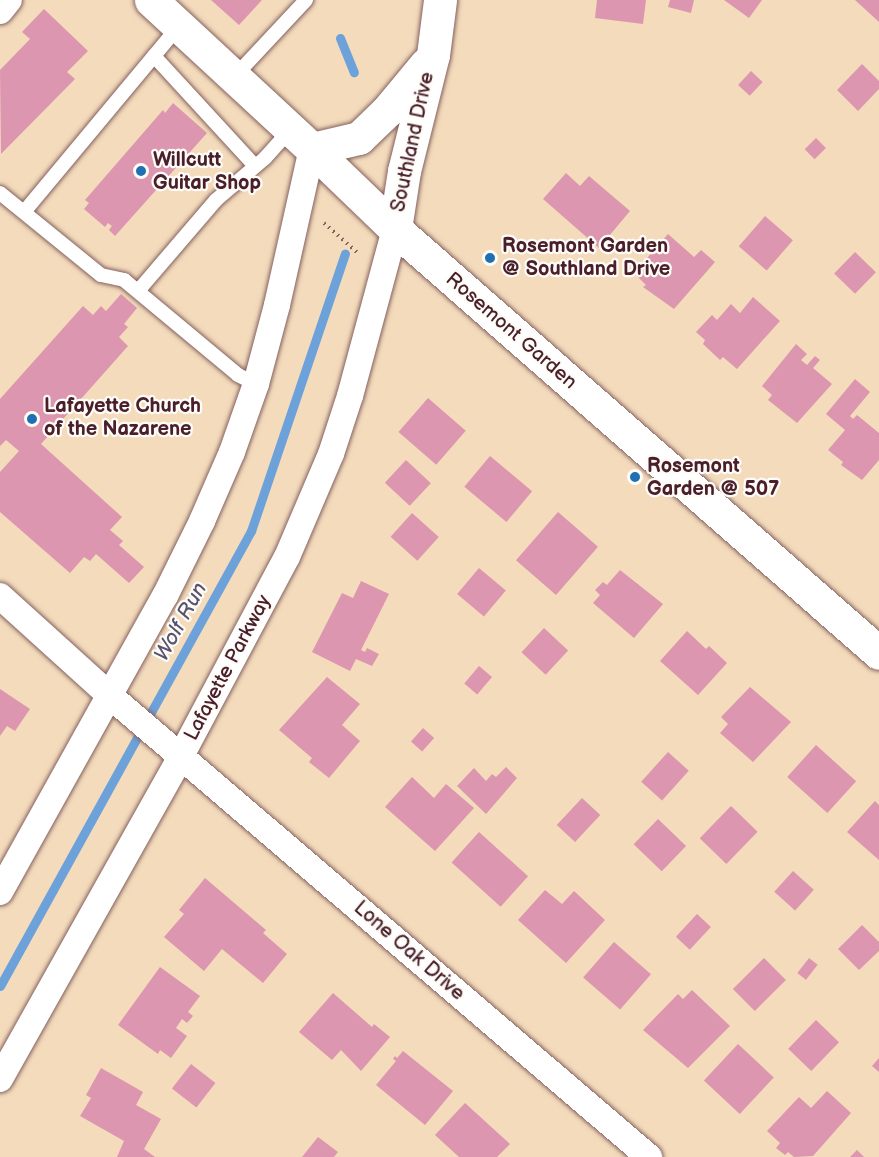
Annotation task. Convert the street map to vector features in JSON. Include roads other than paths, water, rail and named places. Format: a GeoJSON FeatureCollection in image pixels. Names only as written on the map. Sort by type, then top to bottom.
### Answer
{"type":"FeatureCollection","features":[{"type":"Feature","properties":{"kind":"main road","name":"Southland Drive"},"geometry":{"type":"LineString","coordinates":[[395,230],[404,171],[433,55],[440,0]]}},
{"type":"Feature","properties":{"kind":"main road","name":"Rosemont Garden"},"geometry":{"type":"LineString","coordinates":[[167,9],[395,230],[879,653]]}},
{"type":"Feature","properties":{"kind":"main road","name":"Southland Drive"},"geometry":{"type":"LineString","coordinates":[[302,139],[359,138],[387,111],[433,55]]}},
{"type":"Feature","properties":{"kind":"street"},"geometry":{"type":"LineString","coordinates":[[0,11],[9,0]]}},
{"type":"Feature","properties":{"kind":"street"},"geometry":{"type":"LineString","coordinates":[[0,892],[117,702],[202,521],[256,384],[278,305],[302,139]]}},
{"type":"Feature","properties":{"kind":"street","name":"Lafayette Parkway"},"geometry":{"type":"LineString","coordinates":[[0,1079],[175,751],[287,557],[331,454],[372,320],[395,230]]}},
{"type":"Feature","properties":{"kind":"street","name":"Lone Oak Drive"},"geometry":{"type":"LineString","coordinates":[[0,596],[117,702],[649,1157]]}},
{"type":"Feature","properties":{"kind":"lane"},"geometry":{"type":"LineString","coordinates":[[235,76],[306,0]]}},
{"type":"Feature","properties":{"kind":"lane"},"geometry":{"type":"LineString","coordinates":[[24,212],[154,57],[167,9]]}},
{"type":"Feature","properties":{"kind":"lane"},"geometry":{"type":"LineString","coordinates":[[154,57],[255,166]]}},
{"type":"Feature","properties":{"kind":"lane"},"geometry":{"type":"LineString","coordinates":[[138,291],[216,200],[255,166],[302,139]]}},
{"type":"Feature","properties":{"kind":"lane"},"geometry":{"type":"LineString","coordinates":[[0,193],[101,275],[124,280],[238,375],[256,384]]}},
{"type":"Feature","properties":{"kind":"waterway","name":"Wolf Run"},"geometry":{"type":"LineString","coordinates":[[340,38],[354,72]]}},
{"type":"Feature","properties":{"kind":"waterway","name":"Wolf Run"},"geometry":{"type":"LineString","coordinates":[[0,986],[251,531],[345,254]]}},
{"type":"Feature","properties":{"kind":"place","name":"Willcutt Guitar Shop"},"geometry":{"type":"Point","coordinates":[141,171]}},
{"type":"Feature","properties":{"kind":"place","name":"Rosemont Garden @ Southland Drive"},"geometry":{"type":"Point","coordinates":[490,258]}},
{"type":"Feature","properties":{"kind":"place","name":"Lafayette Church of the Nazarene"},"geometry":{"type":"Point","coordinates":[32,419]}},
{"type":"Feature","properties":{"kind":"place","name":"Rosemont Garden @ 507"},"geometry":{"type":"Point","coordinates":[635,477]}}]}
